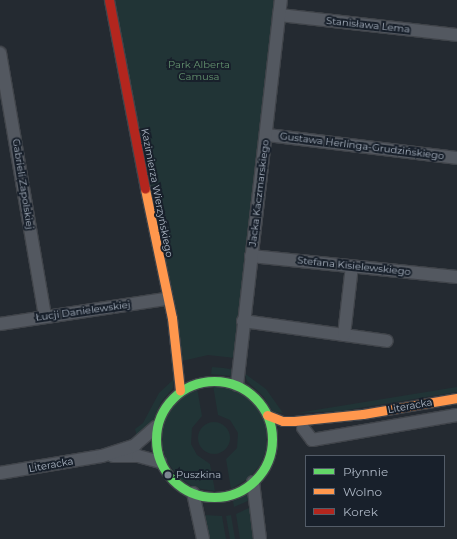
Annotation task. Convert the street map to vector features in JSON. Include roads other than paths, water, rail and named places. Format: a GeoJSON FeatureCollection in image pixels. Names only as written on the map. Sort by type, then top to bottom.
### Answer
{"type":"FeatureCollection","features":[{"type":"Feature","properties":{"kind":"street","name":"Kazimierza Wierzyńskiego"},"geometry":{"type":"LineString","coordinates":[[109,0],[166,299],[172,318],[180,391]]}},
{"type":"Feature","properties":{"kind":"street","name":"Jacka Kaczmarskiego"},"geometry":{"type":"LineString","coordinates":[[237,385],[280,0]]}},
{"type":"Feature","properties":{"kind":"street","name":"Stanisława Lema"},"geometry":{"type":"LineString","coordinates":[[279,15],[457,35]]}},
{"type":"Feature","properties":{"kind":"street","name":"Gabrieli Zapolskiej"},"geometry":{"type":"LineString","coordinates":[[0,53],[45,316]]}},
{"type":"Feature","properties":{"kind":"street","name":"Gustawa Herlinga-Grudzińskiego"},"geometry":{"type":"LineString","coordinates":[[266,135],[457,158]]}},
{"type":"Feature","properties":{"kind":"street","name":"Stefana Kisielewskiego"},"geometry":{"type":"LineString","coordinates":[[251,256],[457,277]]}},
{"type":"Feature","properties":{"kind":"street"},"geometry":{"type":"LineString","coordinates":[[344,335],[352,266]]}},
{"type":"Feature","properties":{"kind":"street","name":"Łucji Danielewskiej"},"geometry":{"type":"LineString","coordinates":[[0,324],[45,316],[166,299]]}},
{"type":"Feature","properties":{"kind":"street"},"geometry":{"type":"LineString","coordinates":[[243,321],[387,341]]}},
{"type":"Feature","properties":{"kind":"street"},"geometry":{"type":"LineString","coordinates":[[209,380],[237,385],[255,397],[267,415],[272,442],[269,457],[253,482],[230,495],[206,497],[193,494],[174,481],[160,462],[156,451],[156,427],[169,401],[180,391],[209,380]]}},
{"type":"Feature","properties":{"kind":"street","name":"Literacka"},"geometry":{"type":"LineString","coordinates":[[272,442],[287,432],[303,428],[363,414],[457,398]]}},
{"type":"Feature","properties":{"kind":"street","name":"Literacka"},"geometry":{"type":"LineString","coordinates":[[267,415],[275,419],[294,421],[363,414]]}},
{"type":"Feature","properties":{"kind":"street"},"geometry":{"type":"LineString","coordinates":[[303,428],[312,440],[457,416]]}},
{"type":"Feature","properties":{"kind":"street","name":"Literacka"},"geometry":{"type":"LineString","coordinates":[[0,473],[102,456],[135,446],[156,427]]}},
{"type":"Feature","properties":{"kind":"street","name":"Literacka"},"geometry":{"type":"LineString","coordinates":[[102,456],[138,456],[160,462]]}},
{"type":"Feature","properties":{"kind":"street"},"geometry":{"type":"LineString","coordinates":[[253,482],[260,539]]}},
{"type":"Feature","properties":{"kind":"street"},"geometry":{"type":"LineString","coordinates":[[193,494],[203,539]]}},
{"type":"Feature","properties":{"kind":"place","name":"Puszkina"},"geometry":{"type":"Point","coordinates":[168,475]}},
{"type":"Feature","properties":{"kind":"park label","name":"Park Alberta Camusa"},"geometry":{"type":"Point","coordinates":[199,70]}}]}
